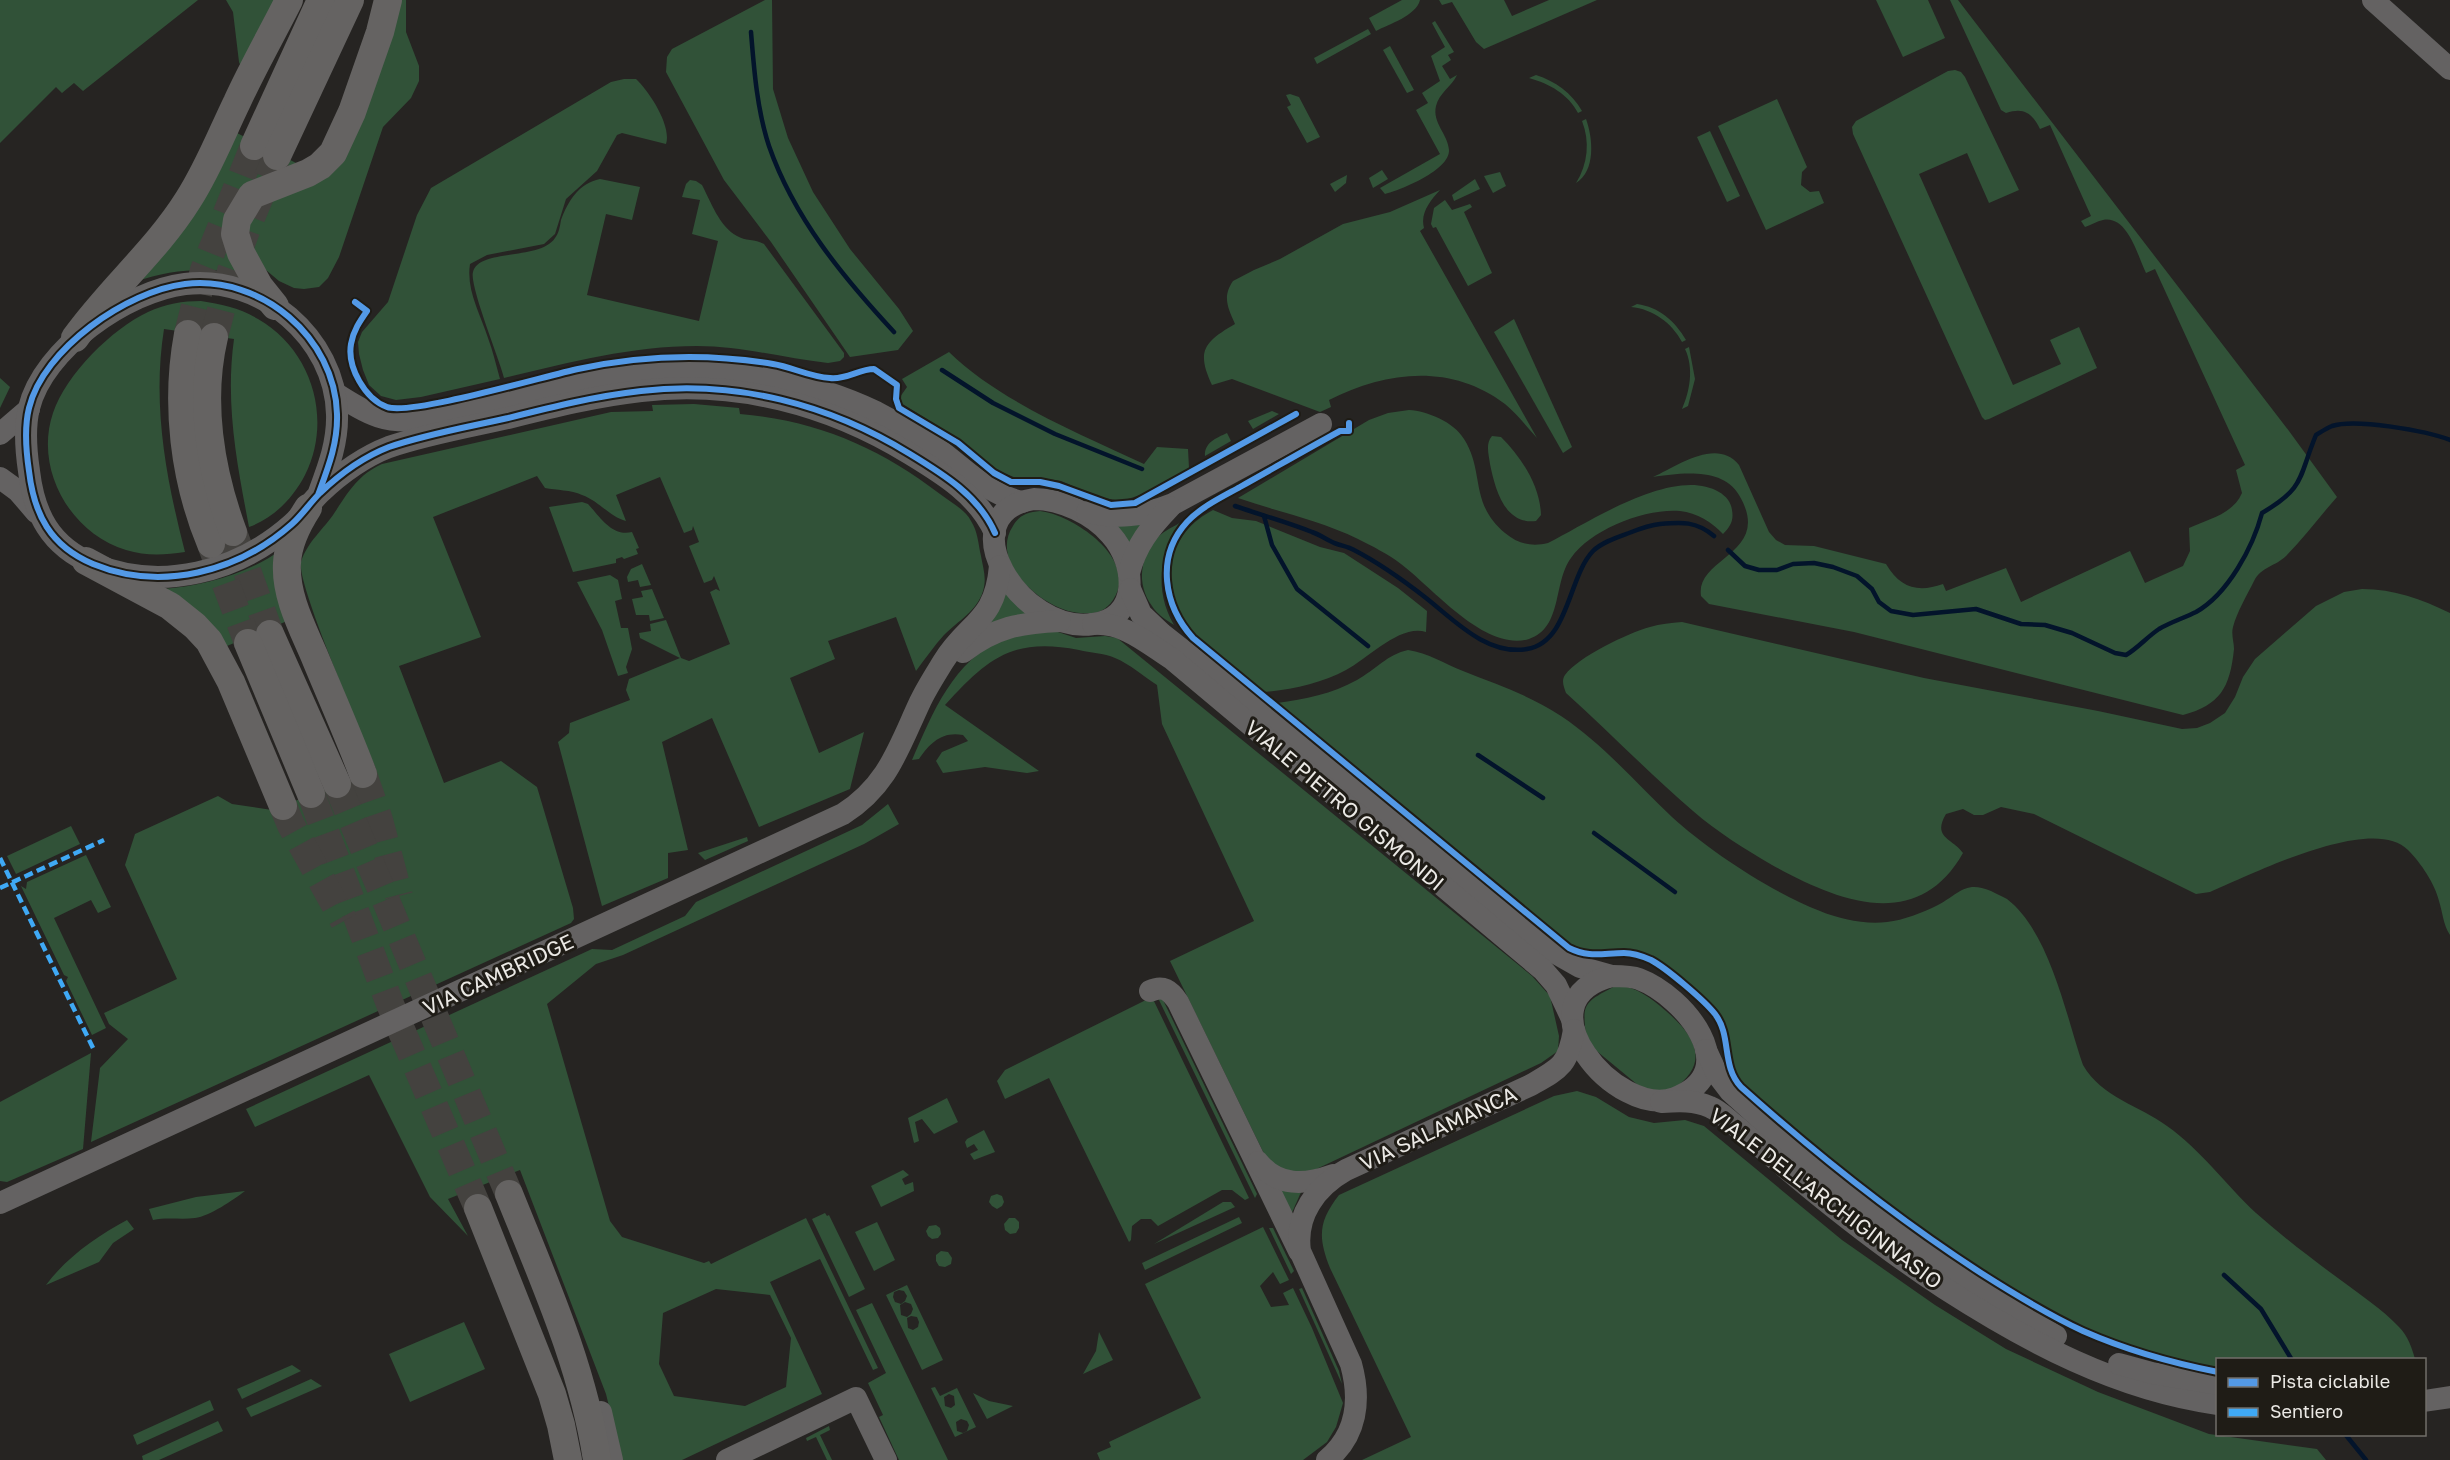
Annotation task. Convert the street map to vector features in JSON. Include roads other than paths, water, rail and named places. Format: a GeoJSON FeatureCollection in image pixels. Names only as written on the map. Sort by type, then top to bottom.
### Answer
{"type":"FeatureCollection","features":[{"type":"Feature","properties":{"kind":"main road"},"geometry":{"type":"LineString","coordinates":[[75,338],[103,302],[150,251],[188,201],[289,0]]}},
{"type":"Feature","properties":{"kind":"main road"},"geometry":{"type":"LineString","coordinates":[[321,0],[266,151],[350,0]]}},
{"type":"Feature","properties":{"kind":"main road"},"geometry":{"type":"LineString","coordinates":[[275,306],[259,286],[241,253],[235,234],[237,220],[252,195],[308,173],[320,166],[333,153],[352,112],[380,32],[388,0]]}},
{"type":"Feature","properties":{"kind":"main road"},"geometry":{"type":"LineString","coordinates":[[201,335],[209,365],[210,438],[219,488],[222,538]]}},
{"type":"Feature","properties":{"kind":"main road"},"geometry":{"type":"LineString","coordinates":[[313,502],[295,531],[287,563],[288,584],[306,636],[363,774]]}},
{"type":"Feature","properties":{"kind":"main road"},"geometry":{"type":"LineString","coordinates":[[86,561],[170,606],[195,626],[209,641],[231,682],[283,806]]}},
{"type":"Feature","properties":{"kind":"main road"},"geometry":{"type":"LineString","coordinates":[[259,638],[324,789]]}},
{"type":"Feature","properties":{"kind":"main road"},"geometry":{"type":"LineString","coordinates":[[509,1194],[567,1340],[587,1411],[597,1460]]}},
{"type":"Feature","properties":{"kind":"main road"},"geometry":{"type":"LineString","coordinates":[[478,1208],[556,1410],[568,1460]]}},
{"type":"Feature","properties":{"kind":"street"},"geometry":{"type":"LineString","coordinates":[[2373,0],[2450,69]]}},
{"type":"Feature","properties":{"kind":"street"},"geometry":{"type":"LineString","coordinates":[[39,516],[28,464],[26,435],[29,409],[43,377],[75,338],[104,317],[125,305],[162,290],[186,284],[235,289],[275,306],[307,334],[324,360],[334,384],[337,414],[336,440],[331,463],[313,502]]}},
{"type":"Feature","properties":{"kind":"street"},"geometry":{"type":"LineString","coordinates":[[334,384],[372,415],[404,422],[574,385],[639,374],[689,371],[755,377],[814,390],[866,408],[934,447],[992,491],[1022,502],[1047,500],[1075,509],[1126,517],[1153,512],[1173,504],[1321,424]]}},
{"type":"Feature","properties":{"kind":"street"},"geometry":{"type":"LineString","coordinates":[[0,478],[18,491],[56,540],[86,561],[120,572],[166,577],[197,573],[226,564],[253,551],[279,535],[359,462],[396,445],[594,398],[654,389],[703,388],[747,393],[788,401],[830,414],[868,430],[923,463],[963,492],[985,513],[995,533],[999,566],[1010,584],[1027,602],[1044,614],[1060,621],[1093,624],[1112,617],[1120,611],[1127,600],[1132,559],[1142,539],[1173,504]]}},
{"type":"Feature","properties":{"kind":"street"},"geometry":{"type":"LineString","coordinates":[[0,434],[29,409]]}},
{"type":"Feature","properties":{"kind":"street"},"geometry":{"type":"LineString","coordinates":[[995,533],[1004,516],[1022,502]]}},
{"type":"Feature","properties":{"kind":"street"},"geometry":{"type":"LineString","coordinates":[[1075,509],[1100,525],[1112,536],[1122,553],[1129,581]]}},
{"type":"Feature","properties":{"kind":"street","name":"VIA CAMBRIDGE"},"geometry":{"type":"LineString","coordinates":[[0,1203],[843,814],[874,789],[890,768],[920,700],[954,647],[982,620],[988,610],[997,587],[999,566]]}},
{"type":"Feature","properties":{"kind":"street","name":"VIALE PIETRO GISMONDI"},"geometry":{"type":"LineString","coordinates":[[1129,581],[1141,614],[1156,628],[1317,756],[1543,946],[1580,967],[1612,976]]}},
{"type":"Feature","properties":{"kind":"street","name":"VIA CAMBRIDGE"},"geometry":{"type":"LineString","coordinates":[[935,677],[973,645],[996,631],[1019,624],[1060,621]]}},
{"type":"Feature","properties":{"kind":"street","name":"VIALE PIETRO GISMONDI"},"geometry":{"type":"LineString","coordinates":[[1093,624],[1111,624],[1120,627],[1172,660],[1543,969],[1556,985],[1573,1024]]}},
{"type":"Feature","properties":{"kind":"street"},"geometry":{"type":"LineString","coordinates":[[1612,976],[1640,979],[1668,996],[1695,1022],[1706,1050],[1706,1065],[1698,1083],[1683,1094],[1661,1102],[1641,1098],[1597,1073],[1582,1071],[1531,1085],[1557,1070],[1569,1053],[1576,1000],[1582,990],[1596,981],[1612,976]]}},
{"type":"Feature","properties":{"kind":"street"},"geometry":{"type":"LineString","coordinates":[[1150,991],[1162,988],[1173,994],[1305,1263],[1351,1364],[1356,1382],[1357,1402],[1353,1424],[1343,1442],[1327,1460]]}},
{"type":"Feature","properties":{"kind":"street"},"geometry":{"type":"LineString","coordinates":[[1573,1024],[1580,1045],[1592,1063],[1611,1080]]}},
{"type":"Feature","properties":{"kind":"street","name":"VIALE DELL'ARCHIGINNASIO"},"geometry":{"type":"LineString","coordinates":[[1706,1050],[1727,1089],[1791,1148],[1853,1199],[1982,1292],[2052,1334],[2107,1359],[2151,1373],[2216,1384]]}},
{"type":"Feature","properties":{"kind":"street","name":"VIA SALAMANCA"},"geometry":{"type":"LineString","coordinates":[[1346,1170],[1531,1085]]}},
{"type":"Feature","properties":{"kind":"street","name":"VIALE DELL'ARCHIGINNASIO"},"geometry":{"type":"LineString","coordinates":[[1661,1102],[1688,1101],[1715,1110],[1836,1210],[1895,1254],[1956,1296],[2020,1334],[2078,1364],[2117,1379],[2156,1391],[2216,1404]]}},
{"type":"Feature","properties":{"kind":"street"},"geometry":{"type":"LineString","coordinates":[[1248,1149],[1268,1173],[1287,1182],[1310,1182],[1346,1170]]}},
{"type":"Feature","properties":{"kind":"street"},"geometry":{"type":"LineString","coordinates":[[1305,1263],[1299,1241],[1304,1213],[1319,1189],[1346,1170]]}},
{"type":"Feature","properties":{"kind":"street"},"geometry":{"type":"LineString","coordinates":[[567,1340],[591,1380],[603,1418],[612,1460]]}},
{"type":"Feature","properties":{"kind":"street"},"geometry":{"type":"LineString","coordinates":[[2426,1386],[2450,1382]]}},
{"type":"Feature","properties":{"kind":"street"},"geometry":{"type":"LineString","coordinates":[[2426,1401],[2450,1397]]}},
{"type":"Feature","properties":{"kind":"street"},"geometry":{"type":"LineString","coordinates":[[727,1460],[856,1398],[886,1460]]}},
{"type":"Feature","properties":{"kind":"street"},"geometry":{"type":"LineString","coordinates":[[556,1410],[559,1460]]}},
{"type":"Feature","properties":{"kind":"waterway"},"geometry":{"type":"LineString","coordinates":[[751,32],[762,118],[779,172],[806,222],[822,245],[856,290],[894,332]]}},
{"type":"Feature","properties":{"kind":"waterway"},"geometry":{"type":"LineString","coordinates":[[942,370],[993,403],[1055,434],[1142,469]]}},
{"type":"Feature","properties":{"kind":"waterway"},"geometry":{"type":"LineString","coordinates":[[1728,550],[1745,566],[1759,570],[1777,570],[1793,564],[1814,563],[1833,567],[1857,576],[1872,589],[1879,602],[1891,611],[1913,615],[1976,609],[2021,624],[2045,625],[2072,633],[2115,653],[2126,655],[2159,629],[2196,612],[2219,594],[2246,555],[2262,513],[2286,496],[2299,480],[2316,435],[2332,426],[2357,424],[2409,430],[2450,440]]}},
{"type":"Feature","properties":{"kind":"waterway"},"geometry":{"type":"LineString","coordinates":[[1235,506],[1303,528],[1352,549],[1400,578],[1472,634],[1485,642],[1512,650],[1527,649],[1541,644],[1552,634],[1560,622],[1585,562],[1601,545],[1644,527],[1668,523],[1695,525],[1714,536]]}},
{"type":"Feature","properties":{"kind":"waterway"},"geometry":{"type":"LineString","coordinates":[[1264,516],[1272,545],[1297,589],[1368,646]]}},
{"type":"Feature","properties":{"kind":"waterway"},"geometry":{"type":"LineString","coordinates":[[1478,755],[1543,798]]}},
{"type":"Feature","properties":{"kind":"waterway"},"geometry":{"type":"LineString","coordinates":[[1594,833],[1675,892]]}},
{"type":"Feature","properties":{"kind":"waterway"},"geometry":{"type":"LineString","coordinates":[[2224,1275],[2261,1309],[2291,1358]]}},
{"type":"Feature","properties":{"kind":"waterway"},"geometry":{"type":"LineString","coordinates":[[2347,1436],[2366,1460]]}},
{"type":"Feature","properties":{"kind":"tunnel"},"geometry":{"type":"LineString","coordinates":[[188,334],[204,270],[254,146]]}},
{"type":"Feature","properties":{"kind":"tunnel"},"geometry":{"type":"LineString","coordinates":[[214,337],[231,271],[277,156]]}},
{"type":"Feature","properties":{"kind":"tunnel"},"geometry":{"type":"LineString","coordinates":[[233,532],[270,634]]}},
{"type":"Feature","properties":{"kind":"tunnel"},"geometry":{"type":"LineString","coordinates":[[211,544],[248,643]]}},
{"type":"Feature","properties":{"kind":"tunnel"},"geometry":{"type":"LineString","coordinates":[[363,774],[379,820],[399,896]]}},
{"type":"Feature","properties":{"kind":"tunnel"},"geometry":{"type":"LineString","coordinates":[[337,784],[509,1194]]}},
{"type":"Feature","properties":{"kind":"tunnel"},"geometry":{"type":"LineString","coordinates":[[311,794],[390,1004],[478,1208]]}},
{"type":"Feature","properties":{"kind":"tunnel"},"geometry":{"type":"LineString","coordinates":[[283,806],[291,825],[344,921]]}}]}
